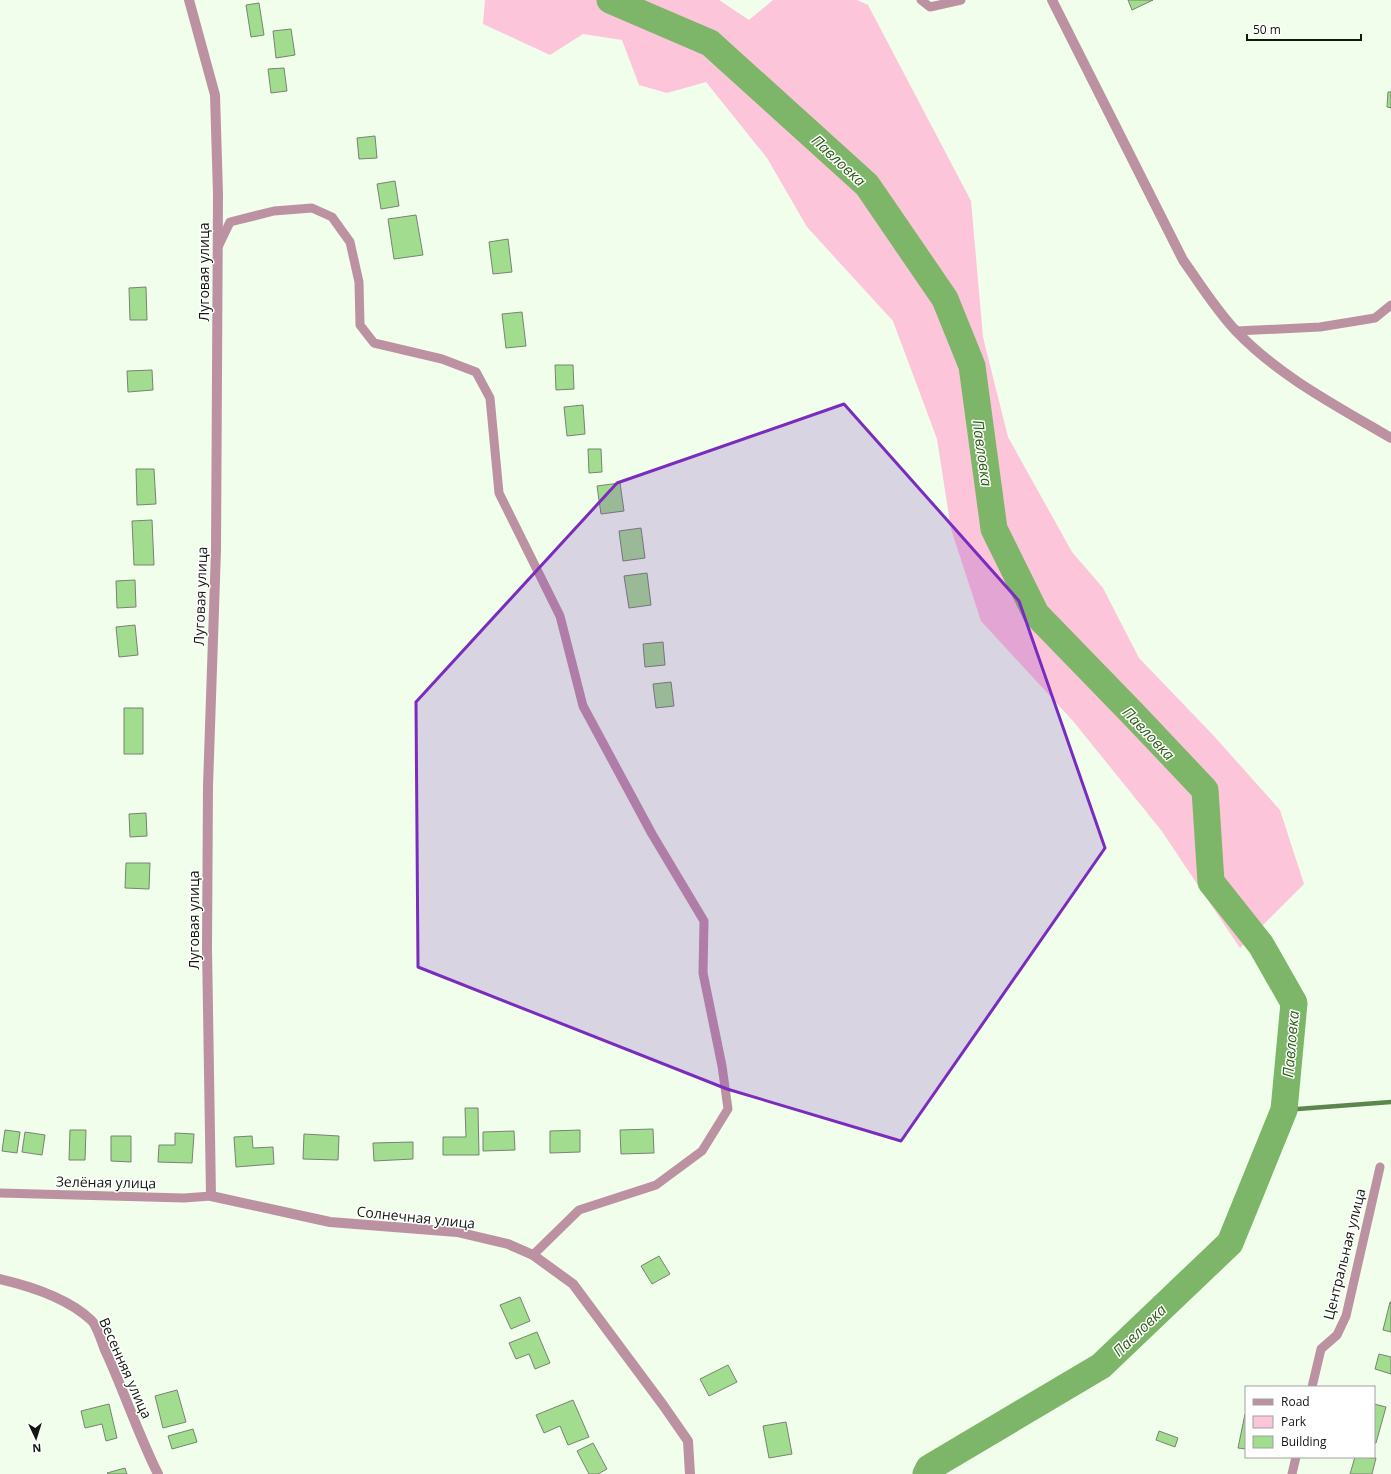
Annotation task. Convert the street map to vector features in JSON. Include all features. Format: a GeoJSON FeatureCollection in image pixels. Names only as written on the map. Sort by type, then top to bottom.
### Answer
{"type":"FeatureCollection","features":[{"type":"Feature","properties":{"kind":"street","name":"Луговая улица"},"geometry":{"type":"LineString","coordinates":[[189,0],[215,95],[218,194],[216,550],[208,802],[207,948],[212,1196]]}},
{"type":"Feature","properties":{"kind":"street"},"geometry":{"type":"LineString","coordinates":[[1052,0],[1183,260],[1207,296],[1236,331],[1266,359],[1301,385],[1391,438]]}},
{"type":"Feature","properties":{"kind":"street","name":"Солнечная улица"},"geometry":{"type":"LineString","coordinates":[[212,1196],[330,1222],[457,1232],[508,1244],[533,1255],[573,1284],[663,1405],[688,1441],[690,1474]]}},
{"type":"Feature","properties":{"kind":"street","name":"Весенняя улица"},"geometry":{"type":"LineString","coordinates":[[0,1279],[25,1284],[64,1301],[92,1321],[158,1474]]}},
{"type":"Feature","properties":{"kind":"lane"},"geometry":{"type":"LineString","coordinates":[[921,0],[930,7],[960,0]]}},
{"type":"Feature","properties":{"kind":"lane"},"geometry":{"type":"LineString","coordinates":[[217,248],[230,222],[274,211],[312,208],[332,216],[350,242],[359,282],[360,325],[374,343],[442,359],[476,372],[490,398],[499,493],[560,616],[584,706],[652,834],[704,921],[704,973],[722,1066],[728,1109],[702,1151],[656,1185],[579,1210],[533,1255]]}},
{"type":"Feature","properties":{"kind":"lane"},"geometry":{"type":"LineString","coordinates":[[1236,331],[1320,327],[1375,318],[1391,305]]}},
{"type":"Feature","properties":{"kind":"lane","name":"Центральная улица"},"geometry":{"type":"LineString","coordinates":[[1312,1386],[1321,1349],[1337,1335],[1346,1316],[1380,1167]]}},
{"type":"Feature","properties":{"kind":"lane","name":"Зелёная улица"},"geometry":{"type":"LineString","coordinates":[[0,1193],[184,1198],[212,1196]]}},
{"type":"Feature","properties":{"kind":"lane"},"geometry":{"type":"LineString","coordinates":[[1292,1474],[1296,1458]]}},
{"type":"Feature","properties":{"kind":"highlighted area"},"geometry":{"type":"Polygon","coordinates":[[[844,404],[1019,601],[1105,848],[901,1141],[727,1089],[418,967],[416,702],[617,483],[844,404]]]}},
{"type":"Feature","properties":{"kind":"green space"},"geometry":{"type":"Polygon","coordinates":[[[485,0],[719,0],[749,20],[773,0],[857,0],[868,5],[971,201],[983,337],[1008,437],[1072,552],[1103,588],[1139,658],[1213,735],[1280,810],[1304,884],[1240,948],[1161,830],[1073,721],[981,621],[951,529],[937,439],[893,321],[807,227],[767,158],[706,82],[667,93],[639,85],[622,40],[583,34],[550,55],[483,24],[485,0]]]}},
{"type":"Feature","properties":{"kind":"building"},"geometry":{"type":"Polygon","coordinates":[[[1128,0],[1153,0],[1132,10],[1128,0]]]}},
{"type":"Feature","properties":{"kind":"building"},"geometry":{"type":"Polygon","coordinates":[[[259,3],[264,35],[251,37],[246,5],[259,3]]]}},
{"type":"Feature","properties":{"kind":"building"},"geometry":{"type":"Polygon","coordinates":[[[291,29],[295,55],[276,58],[273,31],[291,29]]]}},
{"type":"Feature","properties":{"kind":"building"},"geometry":{"type":"Polygon","coordinates":[[[284,68],[287,91],[271,93],[268,69],[284,68]]]}},
{"type":"Feature","properties":{"kind":"building"},"geometry":{"type":"Polygon","coordinates":[[[1388,92],[1391,92],[1391,108],[1387,107],[1388,92]]]}},
{"type":"Feature","properties":{"kind":"building"},"geometry":{"type":"Polygon","coordinates":[[[375,136],[377,158],[359,159],[357,138],[375,136]]]}},
{"type":"Feature","properties":{"kind":"building"},"geometry":{"type":"Polygon","coordinates":[[[395,181],[399,206],[381,209],[377,184],[395,181]]]}},
{"type":"Feature","properties":{"kind":"building"},"geometry":{"type":"Polygon","coordinates":[[[416,215],[423,255],[394,259],[388,219],[416,215]]]}},
{"type":"Feature","properties":{"kind":"building"},"geometry":{"type":"Polygon","coordinates":[[[508,239],[512,272],[493,274],[489,242],[508,239]]]}},
{"type":"Feature","properties":{"kind":"building"},"geometry":{"type":"Polygon","coordinates":[[[146,287],[147,320],[130,320],[129,288],[146,287]]]}},
{"type":"Feature","properties":{"kind":"building"},"geometry":{"type":"Polygon","coordinates":[[[522,312],[526,346],[506,348],[502,314],[522,312]]]}},
{"type":"Feature","properties":{"kind":"building"},"geometry":{"type":"Polygon","coordinates":[[[555,365],[573,365],[574,389],[556,390],[555,365]]]}},
{"type":"Feature","properties":{"kind":"building"},"geometry":{"type":"Polygon","coordinates":[[[152,370],[153,390],[128,392],[127,371],[152,370]]]}},
{"type":"Feature","properties":{"kind":"building"},"geometry":{"type":"Polygon","coordinates":[[[583,405],[585,434],[567,436],[564,407],[583,405]]]}},
{"type":"Feature","properties":{"kind":"building"},"geometry":{"type":"Polygon","coordinates":[[[588,449],[601,449],[602,472],[589,473],[588,449]]]}},
{"type":"Feature","properties":{"kind":"building"},"geometry":{"type":"Polygon","coordinates":[[[136,469],[154,469],[156,504],[137,505],[136,469]]]}},
{"type":"Feature","properties":{"kind":"building"},"geometry":{"type":"Polygon","coordinates":[[[620,483],[624,511],[601,514],[597,486],[620,483]]]}},
{"type":"Feature","properties":{"kind":"building"},"geometry":{"type":"Polygon","coordinates":[[[152,520],[154,565],[134,565],[132,521],[152,520]]]}},
{"type":"Feature","properties":{"kind":"building"},"geometry":{"type":"Polygon","coordinates":[[[641,528],[645,558],[623,561],[619,531],[641,528]]]}},
{"type":"Feature","properties":{"kind":"building"},"geometry":{"type":"Polygon","coordinates":[[[647,573],[651,605],[629,608],[624,576],[647,573]]]}},
{"type":"Feature","properties":{"kind":"building"},"geometry":{"type":"Polygon","coordinates":[[[135,580],[136,607],[117,608],[116,581],[135,580]]]}},
{"type":"Feature","properties":{"kind":"building"},"geometry":{"type":"Polygon","coordinates":[[[135,625],[138,655],[119,657],[116,627],[135,625]]]}},
{"type":"Feature","properties":{"kind":"building"},"geometry":{"type":"Polygon","coordinates":[[[663,642],[665,665],[645,667],[643,644],[663,642]]]}},
{"type":"Feature","properties":{"kind":"building"},"geometry":{"type":"Polygon","coordinates":[[[671,682],[674,706],[656,708],[653,684],[671,682]]]}},
{"type":"Feature","properties":{"kind":"building"},"geometry":{"type":"Polygon","coordinates":[[[124,708],[143,708],[143,754],[124,754],[124,708]]]}},
{"type":"Feature","properties":{"kind":"building"},"geometry":{"type":"Polygon","coordinates":[[[146,813],[147,836],[130,837],[129,814],[146,813]]]}},
{"type":"Feature","properties":{"kind":"building"},"geometry":{"type":"Polygon","coordinates":[[[126,863],[150,863],[149,889],[125,888],[126,863]]]}},
{"type":"Feature","properties":{"kind":"building"},"geometry":{"type":"Polygon","coordinates":[[[465,1108],[478,1108],[479,1155],[443,1155],[443,1137],[466,1137],[465,1108]]]}},
{"type":"Feature","properties":{"kind":"building"},"geometry":{"type":"Polygon","coordinates":[[[653,1129],[654,1153],[621,1154],[620,1130],[653,1129]]]}},
{"type":"Feature","properties":{"kind":"building"},"geometry":{"type":"Polygon","coordinates":[[[5,1130],[20,1132],[17,1153],[2,1151],[5,1130]]]}},
{"type":"Feature","properties":{"kind":"building"},"geometry":{"type":"Polygon","coordinates":[[[70,1130],[86,1130],[85,1160],[69,1160],[70,1130]]]}},
{"type":"Feature","properties":{"kind":"building"},"geometry":{"type":"Polygon","coordinates":[[[580,1130],[580,1152],[550,1153],[550,1131],[580,1130]]]}},
{"type":"Feature","properties":{"kind":"building"},"geometry":{"type":"Polygon","coordinates":[[[514,1131],[515,1150],[483,1151],[483,1132],[514,1131]]]}},
{"type":"Feature","properties":{"kind":"building"},"geometry":{"type":"Polygon","coordinates":[[[25,1132],[45,1135],[42,1155],[22,1152],[25,1132]]]}},
{"type":"Feature","properties":{"kind":"building"},"geometry":{"type":"Polygon","coordinates":[[[175,1133],[194,1134],[192,1163],[158,1162],[159,1145],[175,1145],[175,1133]]]}},
{"type":"Feature","properties":{"kind":"building"},"geometry":{"type":"Polygon","coordinates":[[[304,1134],[339,1136],[338,1160],[303,1159],[304,1134]]]}},
{"type":"Feature","properties":{"kind":"building"},"geometry":{"type":"Polygon","coordinates":[[[111,1136],[131,1136],[131,1162],[111,1161],[111,1136]]]}},
{"type":"Feature","properties":{"kind":"building"},"geometry":{"type":"Polygon","coordinates":[[[252,1136],[253,1148],[273,1147],[274,1164],[236,1167],[234,1137],[252,1136]]]}},
{"type":"Feature","properties":{"kind":"building"},"geometry":{"type":"Polygon","coordinates":[[[413,1142],[413,1159],[374,1161],[373,1143],[413,1142]]]}},
{"type":"Feature","properties":{"kind":"building"},"geometry":{"type":"Polygon","coordinates":[[[659,1256],[670,1274],[652,1284],[641,1266],[659,1256]]]}},
{"type":"Feature","properties":{"kind":"building"},"geometry":{"type":"Polygon","coordinates":[[[520,1297],[530,1321],[511,1329],[500,1305],[520,1297]]]}},
{"type":"Feature","properties":{"kind":"building"},"geometry":{"type":"Polygon","coordinates":[[[1391,1302],[1391,1332],[1383,1330],[1391,1302]]]}},
{"type":"Feature","properties":{"kind":"building"},"geometry":{"type":"Polygon","coordinates":[[[537,1332],[550,1363],[535,1369],[529,1354],[516,1359],[509,1343],[537,1332]]]}},
{"type":"Feature","properties":{"kind":"building"},"geometry":{"type":"Polygon","coordinates":[[[1379,1354],[1391,1357],[1391,1374],[1375,1369],[1379,1354]]]}},
{"type":"Feature","properties":{"kind":"building"},"geometry":{"type":"Polygon","coordinates":[[[728,1365],[737,1382],[709,1396],[700,1379],[728,1365]]]}},
{"type":"Feature","properties":{"kind":"building"},"geometry":{"type":"Polygon","coordinates":[[[177,1390],[186,1422],[163,1428],[155,1396],[177,1390]]]}},
{"type":"Feature","properties":{"kind":"building"},"geometry":{"type":"Polygon","coordinates":[[[573,1400],[589,1437],[568,1445],[560,1426],[544,1433],[536,1415],[573,1400]]]}},
{"type":"Feature","properties":{"kind":"building"},"geometry":{"type":"Polygon","coordinates":[[[109,1404],[117,1438],[106,1441],[102,1424],[85,1428],[81,1411],[109,1404]]]}},
{"type":"Feature","properties":{"kind":"building"},"geometry":{"type":"Polygon","coordinates":[[[1375,1404],[1386,1407],[1375,1443],[1375,1404]]]}},
{"type":"Feature","properties":{"kind":"building"},"geometry":{"type":"Polygon","coordinates":[[[1245,1414],[1245,1449],[1238,1448],[1245,1414]]]}},
{"type":"Feature","properties":{"kind":"building"},"geometry":{"type":"Polygon","coordinates":[[[786,1422],[792,1454],[769,1458],[763,1426],[786,1422]]]}},
{"type":"Feature","properties":{"kind":"building"},"geometry":{"type":"Polygon","coordinates":[[[193,1429],[197,1442],[172,1449],[168,1436],[193,1429]]]}},
{"type":"Feature","properties":{"kind":"building"},"geometry":{"type":"Polygon","coordinates":[[[1159,1431],[1178,1438],[1175,1447],[1156,1440],[1159,1431]]]}},
{"type":"Feature","properties":{"kind":"building"},"geometry":{"type":"Polygon","coordinates":[[[593,1443],[607,1469],[598,1474],[589,1474],[577,1451],[593,1443]]]}},
{"type":"Feature","properties":{"kind":"building"},"geometry":{"type":"Polygon","coordinates":[[[1355,1458],[1376,1458],[1372,1474],[1350,1474],[1355,1458]]]}},
{"type":"Feature","properties":{"kind":"building"},"geometry":{"type":"Polygon","coordinates":[[[125,1468],[127,1474],[107,1473],[125,1468]]]}},
{"type":"Feature","properties":{"kind":"waterway","name":"Павловка"},"geometry":{"type":"LineString","coordinates":[[610,0],[710,43],[867,185],[945,299],[972,366],[994,529],[1036,614],[1205,790],[1211,882],[1261,945],[1294,1003],[1284,1110],[1230,1243],[1101,1366],[929,1468],[926,1474]]}},
{"type":"Feature","properties":{"kind":"waterway"},"geometry":{"type":"LineString","coordinates":[[1284,1110],[1391,1102]]}}]}
